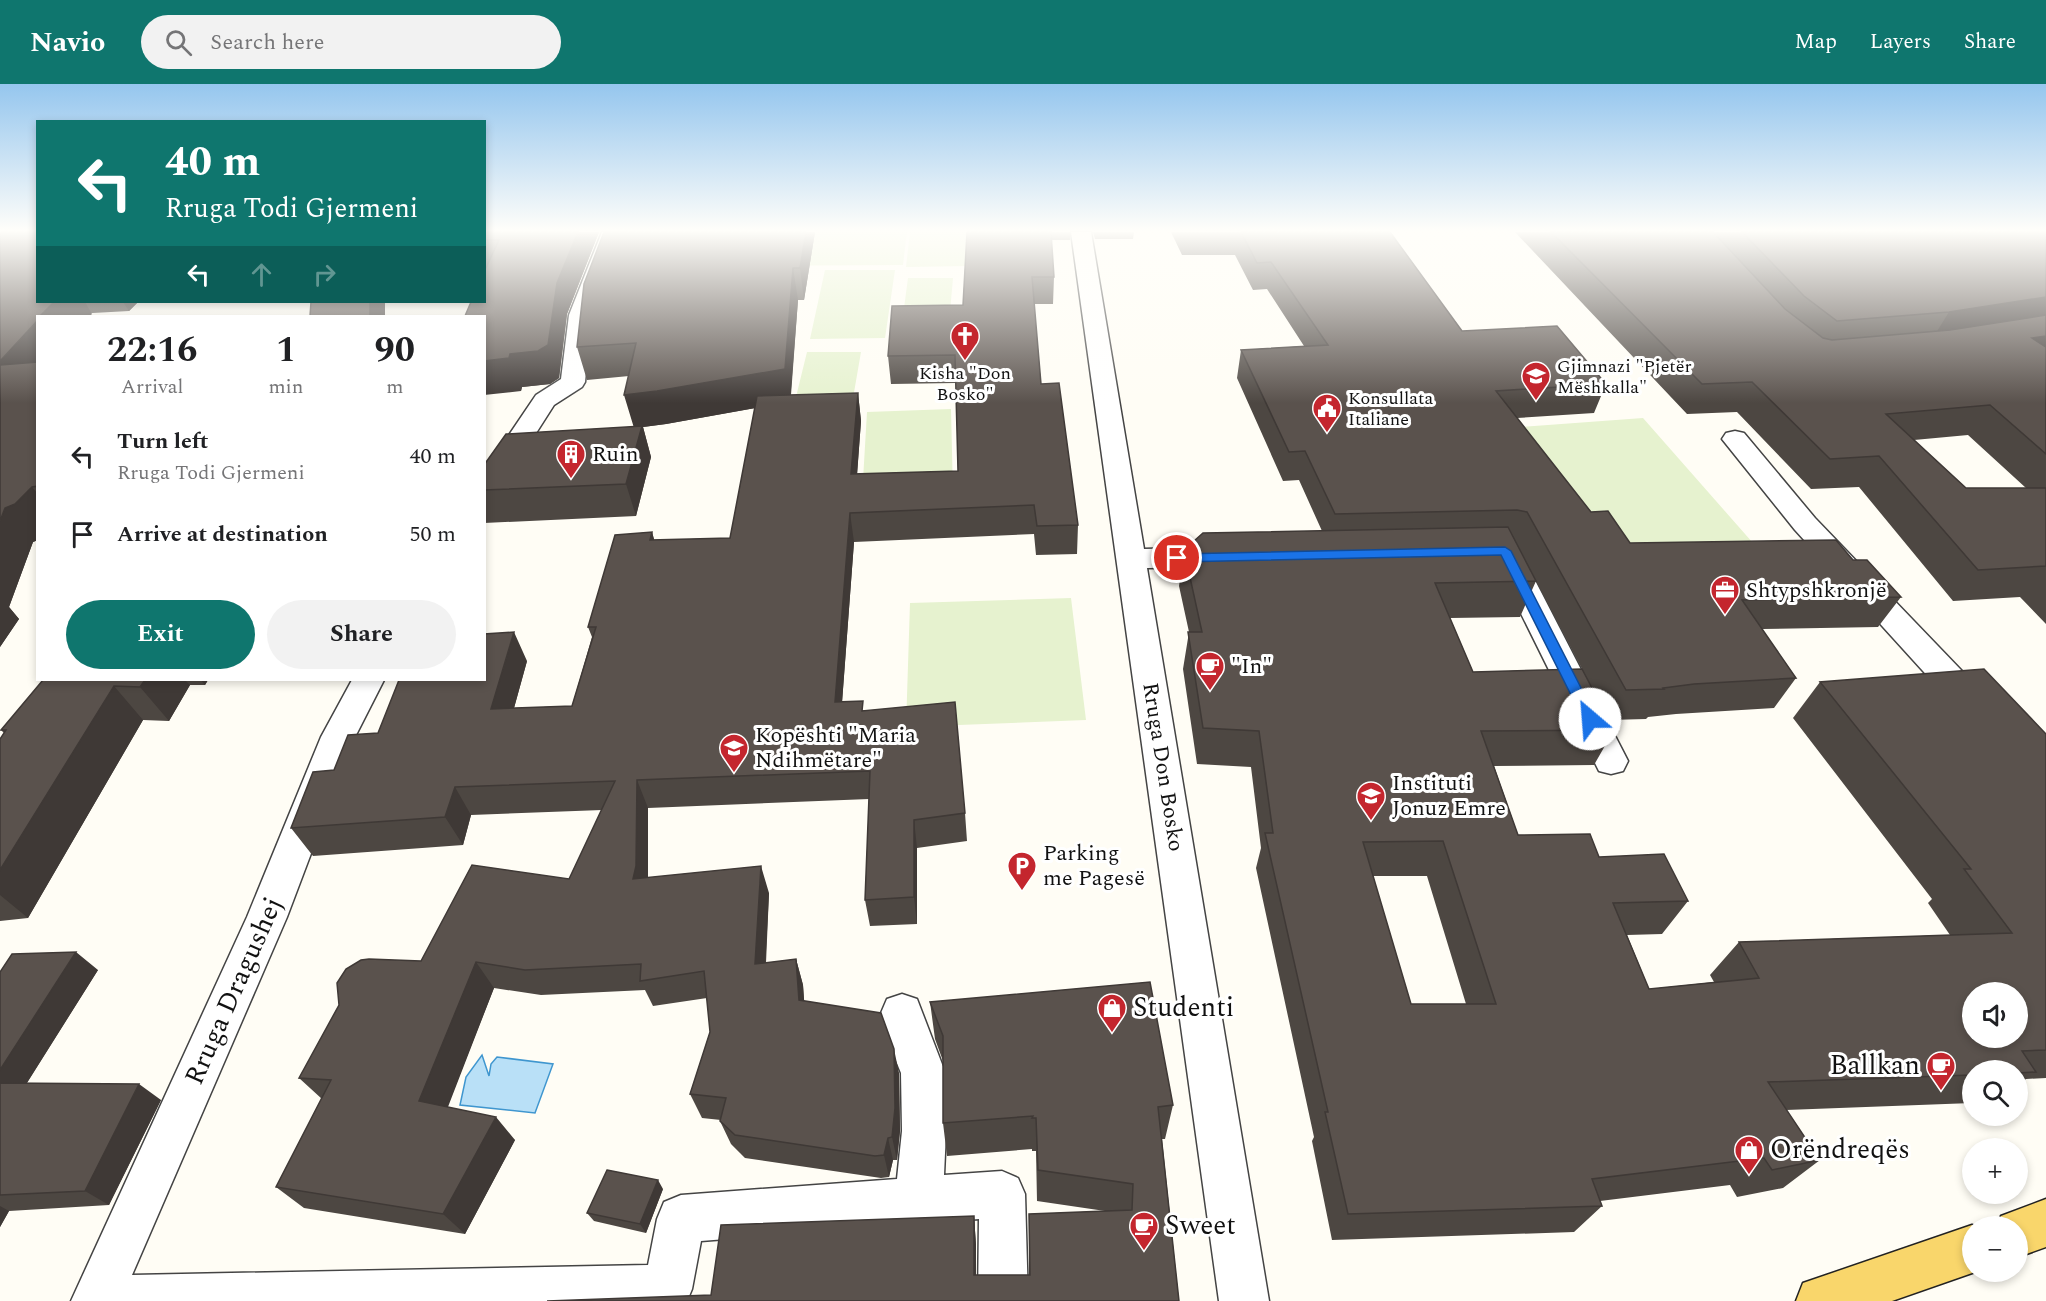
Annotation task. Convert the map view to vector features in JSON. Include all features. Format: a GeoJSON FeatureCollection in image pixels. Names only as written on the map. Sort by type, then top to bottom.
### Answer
{"type":"FeatureCollection","features":[{"type":"Feature","properties":{"kind":"main road"},"geometry":{"type":"LineString","coordinates":[[2028,1229],[2046,1223]]}},
{"type":"Feature","properties":{"kind":"main road"},"geometry":{"type":"LineString","coordinates":[[1821,1301],[1962,1252]]}},
{"type":"Feature","properties":{"kind":"street"},"geometry":{"type":"LineString","coordinates":[[486,490],[545,400],[573,382],[580,315],[589,289]]}},
{"type":"Feature","properties":{"kind":"street","name":"Rruga Don Bosko"},"geometry":{"type":"LineString","coordinates":[[1091,289],[1244,1301]]}},
{"type":"Feature","properties":{"kind":"street"},"geometry":{"type":"LineString","coordinates":[[1735,439],[1805,524],[1989,721]]}},
{"type":"Feature","properties":{"kind":"street"},"geometry":{"type":"LineString","coordinates":[[1481,551],[1505,551],[1611,761]]}},
{"type":"Feature","properties":{"kind":"street"},"geometry":{"type":"LineString","coordinates":[[1131,559],[1259,556]]}},
{"type":"Feature","properties":{"kind":"street","name":"Rruga Dragushej"},"geometry":{"type":"LineString","coordinates":[[97,1301],[267,917],[338,737],[367,681]]}},
{"type":"Feature","properties":{"kind":"street"},"geometry":{"type":"LineString","coordinates":[[902,1012],[913,1051],[923,1072],[924,1131],[919,1201]]}},
{"type":"Feature","properties":{"kind":"street"},"geometry":{"type":"LineString","coordinates":[[97,1301],[667,1289],[681,1219],[1002,1194],[1003,1301]]}},
{"type":"Feature","properties":{"kind":"green space"},"geometry":{"type":"Polygon","coordinates":[[[821,289],[892,289],[885,338],[810,339],[821,289]]]}},
{"type":"Feature","properties":{"kind":"green space"},"geometry":{"type":"Polygon","coordinates":[[[907,289],[952,289],[949,323],[902,323],[907,289]]]}},
{"type":"Feature","properties":{"kind":"green space"},"geometry":{"type":"Polygon","coordinates":[[[807,352],[861,352],[852,404],[794,405],[807,352]]]}},
{"type":"Feature","properties":{"kind":"green space"},"geometry":{"type":"Polygon","coordinates":[[[951,409],[953,494],[862,497],[867,412],[951,409]]]}},
{"type":"Feature","properties":{"kind":"green space"},"geometry":{"type":"Polygon","coordinates":[[[1643,418],[1760,551],[1621,563],[1520,427],[1643,418]]]}},
{"type":"Feature","properties":{"kind":"green space"},"geometry":{"type":"Polygon","coordinates":[[[1071,598],[1086,720],[906,727],[910,603],[1071,598]]]}},
{"type":"Feature","properties":{"kind":"water"},"geometry":{"type":"Polygon","coordinates":[[[482,1055],[489,1076],[491,1064],[497,1057],[553,1064],[535,1113],[460,1105],[466,1077],[482,1055]]]}},
{"type":"Feature","properties":{"kind":"building"},"geometry":{"type":"Polygon","coordinates":[[[0,289],[36,289],[36,303],[53,303],[41,315],[36,315],[36,322],[0,361],[0,289]]]}},
{"type":"Feature","properties":{"kind":"building"},"geometry":{"type":"Polygon","coordinates":[[[486,289],[556,289],[548,345],[538,351],[510,354],[509,358],[486,361],[486,315],[465,315],[471,303],[486,303],[486,289]]]}},
{"type":"Feature","properties":{"kind":"building"},"geometry":{"type":"Polygon","coordinates":[[[583,289],[791,289],[785,369],[624,395],[636,343],[577,347],[583,289]]]}},
{"type":"Feature","properties":{"kind":"building"},"geometry":{"type":"Polygon","coordinates":[[[964,289],[1033,289],[1041,384],[1059,383],[1078,525],[1037,526],[1034,505],[850,513],[835,702],[863,701],[862,711],[955,702],[965,813],[914,820],[914,897],[865,900],[870,771],[637,780],[636,866],[633,879],[761,866],[755,964],[796,959],[799,1000],[881,1013],[894,1049],[895,1108],[892,1137],[888,1138],[884,1155],[875,1156],[735,1135],[720,1121],[726,1098],[690,1094],[710,1032],[704,971],[640,981],[641,964],[525,970],[476,962],[419,1101],[496,1117],[443,1214],[276,1187],[331,1080],[299,1078],[339,1005],[337,983],[346,969],[361,960],[369,959],[421,961],[472,865],[569,879],[615,781],[455,787],[445,817],[291,828],[313,772],[334,770],[348,735],[378,733],[399,681],[486,681],[486,634],[514,632],[491,709],[572,706],[596,627],[588,627],[615,535],[652,532],[650,540],[730,538],[757,396],[858,393],[851,474],[958,471],[955,355],[888,356],[892,306],[963,305],[964,289]]]}},
{"type":"Feature","properties":{"kind":"building"},"geometry":{"type":"Polygon","coordinates":[[[1289,289],[1431,289],[1462,331],[1557,326],[1606,384],[1496,391],[1591,512],[1608,511],[1630,543],[1836,540],[1853,560],[1867,560],[1901,597],[1742,600],[1796,678],[1626,690],[1527,512],[1517,510],[1335,514],[1305,451],[1289,452],[1241,350],[1328,345],[1289,289]]]}},
{"type":"Feature","properties":{"kind":"building"},"geometry":{"type":"Polygon","coordinates":[[[1607,289],[1766,289],[1785,309],[1823,338],[1832,340],[1950,330],[2046,315],[2046,336],[2032,338],[2046,347],[2046,454],[1990,405],[1886,414],[1966,488],[2046,488],[2046,566],[1978,570],[1879,456],[1830,459],[1752,382],[1702,384],[1607,289]]]}},
{"type":"Feature","properties":{"kind":"building"},"geometry":{"type":"Polygon","coordinates":[[[1797,289],[2046,289],[2046,297],[1949,312],[1837,321],[1797,289]]]}},
{"type":"Feature","properties":{"kind":"building"},"geometry":{"type":"Polygon","coordinates":[[[311,303],[370,303],[370,315],[310,315],[311,303]]]}},
{"type":"Feature","properties":{"kind":"building"},"geometry":{"type":"Polygon","coordinates":[[[36,362],[36,486],[32,487],[15,504],[5,508],[0,521],[0,365],[36,362]]]}},
{"type":"Feature","properties":{"kind":"building"},"geometry":{"type":"Polygon","coordinates":[[[642,426],[626,484],[486,490],[486,462],[506,434],[642,426]]]}},
{"type":"Feature","properties":{"kind":"building"},"geometry":{"type":"Polygon","coordinates":[[[1508,527],[1536,581],[1435,583],[1473,672],[1582,669],[1614,730],[1481,731],[1518,835],[1590,834],[1599,857],[1664,854],[1688,901],[1613,903],[1649,989],[1759,978],[1739,942],[2012,933],[1964,869],[1971,869],[1820,682],[1984,669],[2046,734],[2046,1050],[2022,1051],[2028,1060],[1962,1060],[1962,1075],[1768,1082],[1820,1160],[1772,1170],[1764,1158],[1592,1179],[1602,1206],[1348,1214],[1325,1112],[1328,1112],[1265,833],[1273,833],[1259,731],[1203,728],[1188,632],[1202,632],[1184,550],[1203,533],[1508,527]],[[1443,841],[1363,842],[1411,1004],[1496,1004],[1443,841]]]}},
{"type":"Feature","properties":{"kind":"building"},"geometry":{"type":"Polygon","coordinates":[[[42,681],[144,681],[140,687],[114,686],[0,870],[0,739],[6,730],[1,730],[42,681]]]}},
{"type":"Feature","properties":{"kind":"building"},"geometry":{"type":"Polygon","coordinates":[[[76,952],[0,1070],[0,972],[12,954],[76,952]]]}},
{"type":"Feature","properties":{"kind":"building"},"geometry":{"type":"Polygon","coordinates":[[[1150,982],[1173,1105],[1158,1107],[1179,1301],[547,1301],[711,1295],[721,1225],[974,1216],[974,1275],[1030,1275],[1029,1214],[1132,1210],[1133,1184],[1038,1170],[1036,1118],[1032,1118],[1033,1116],[943,1123],[943,1036],[930,1002],[1150,982]]]}},
{"type":"Feature","properties":{"kind":"building"},"geometry":{"type":"Polygon","coordinates":[[[2028,1060],[2036,1072],[2028,1072],[2028,1060]]]}},
{"type":"Feature","properties":{"kind":"building"},"geometry":{"type":"Polygon","coordinates":[[[0,1083],[139,1084],[85,1191],[0,1195],[0,1083]]]}},
{"type":"Feature","properties":{"kind":"building"},"geometry":{"type":"Polygon","coordinates":[[[607,1170],[658,1180],[640,1224],[587,1213],[607,1170]]]}},
{"type":"Feature","properties":{"kind":"place","name":"Kisha \"Don Bosko\""},"geometry":{"type":"Point","coordinates":[965,362]}},
{"type":"Feature","properties":{"kind":"place","name":"Gjimnazi \"Pjetër Mëshkalla\""},"geometry":{"type":"Point","coordinates":[1536,402]}},
{"type":"Feature","properties":{"kind":"place","name":"Konsullata Italiane"},"geometry":{"type":"Point","coordinates":[1327,434]}},
{"type":"Feature","properties":{"kind":"place","name":"Ruin"},"geometry":{"type":"Point","coordinates":[571,480]}},
{"type":"Feature","properties":{"kind":"place","name":"Shtypshkronjë"},"geometry":{"type":"Point","coordinates":[1725,616]}},
{"type":"Feature","properties":{"kind":"place","name":"\"In\""},"geometry":{"type":"Point","coordinates":[1210,692]}},
{"type":"Feature","properties":{"kind":"place","name":"Kopështi \"Maria Ndihmëtare\""},"geometry":{"type":"Point","coordinates":[734,774]}},
{"type":"Feature","properties":{"kind":"place","name":"Instituti Jonuz Emre"},"geometry":{"type":"Point","coordinates":[1371,822]}},
{"type":"Feature","properties":{"kind":"place","name":"Parking me Pagesë"},"geometry":{"type":"Point","coordinates":[1022,892]}},
{"type":"Feature","properties":{"kind":"place","name":"Studenti"},"geometry":{"type":"Point","coordinates":[1112,1034]}},
{"type":"Feature","properties":{"kind":"place","name":"Ballkan"},"geometry":{"type":"Point","coordinates":[1941,1092]}},
{"type":"Feature","properties":{"kind":"place","name":"Orëndreqës"},"geometry":{"type":"Point","coordinates":[1749,1176]}},
{"type":"Feature","properties":{"kind":"place","name":"Sweet"},"geometry":{"type":"Point","coordinates":[1144,1252]}},
{"type":"Feature","properties":{"kind":"route"},"geometry":{"type":"LineString","coordinates":[[1177,558],[1505,551],[1590,719]]}}]}
